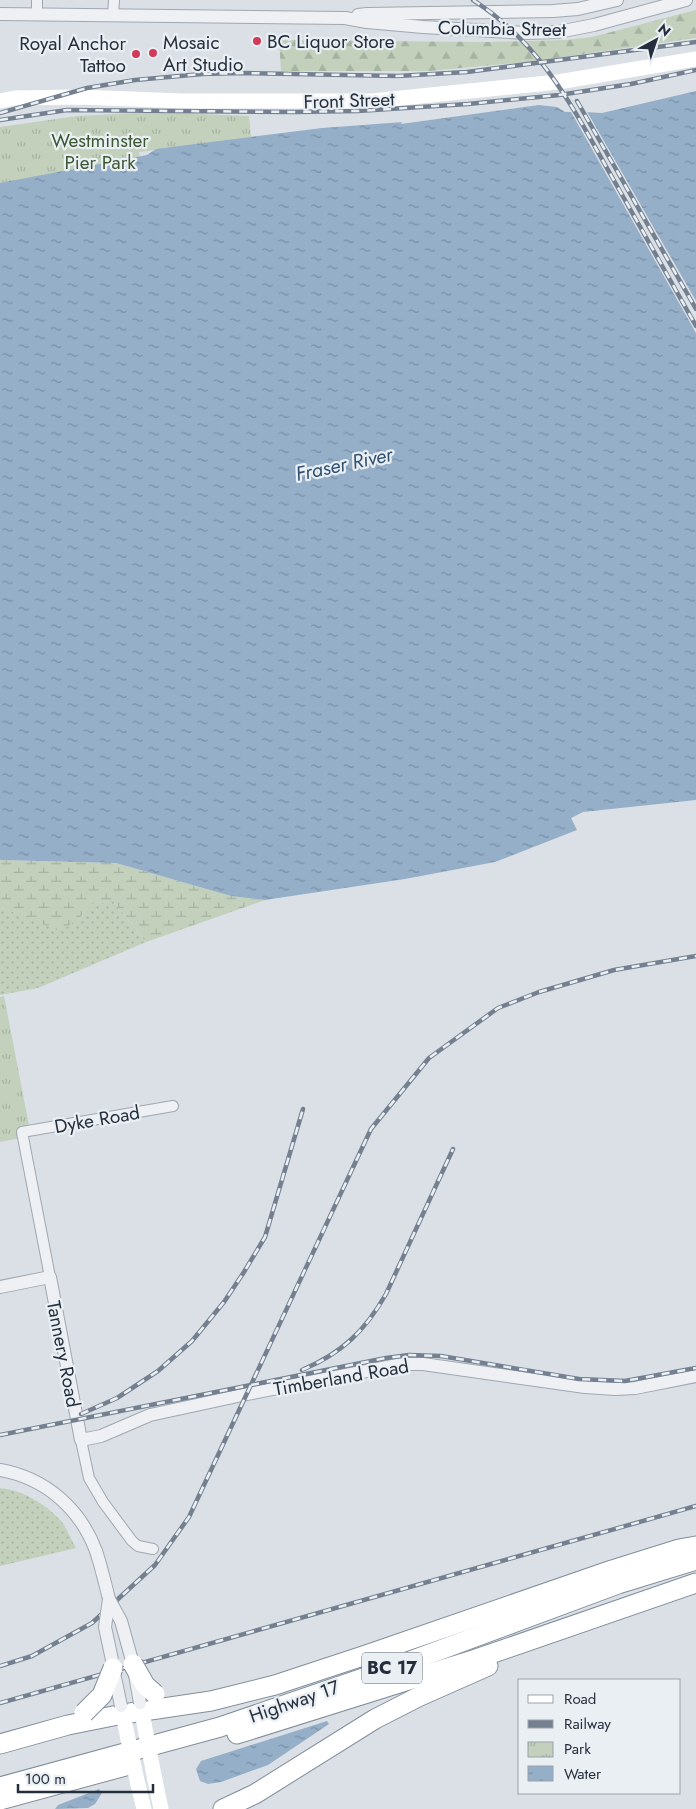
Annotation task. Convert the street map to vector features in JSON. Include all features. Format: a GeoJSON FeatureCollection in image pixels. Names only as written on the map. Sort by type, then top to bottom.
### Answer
{"type":"FeatureCollection","features":[{"type":"Feature","properties":{"kind":"highway"},"geometry":{"type":"LineString","coordinates":[[0,1744],[122,1710],[211,1701],[323,1670],[612,1570],[679,1549],[696,1546]]}},
{"type":"Feature","properties":{"kind":"highway","name":"Highway 17"},"geometry":{"type":"LineString","coordinates":[[0,1787],[220,1727],[378,1673],[618,1584],[696,1560]]}},
{"type":"Feature","properties":{"kind":"highway","name":"Highway 17"},"geometry":{"type":"LineString","coordinates":[[0,1800],[90,1777],[216,1740],[467,1662],[696,1583]]}},
{"type":"Feature","properties":{"kind":"highway"},"geometry":{"type":"LineString","coordinates":[[223,1809],[255,1794],[347,1735],[381,1716],[556,1632]]}},
{"type":"Feature","properties":{"kind":"highway"},"geometry":{"type":"LineString","coordinates":[[133,1664],[145,1685],[162,1698],[182,1702],[211,1701]]}},
{"type":"Feature","properties":{"kind":"highway"},"geometry":{"type":"LineString","coordinates":[[68,1725],[84,1713],[102,1694],[113,1668]]}},
{"type":"Feature","properties":{"kind":"main road","name":"Front Street"},"geometry":{"type":"LineString","coordinates":[[0,101],[15,98],[78,97],[184,101],[372,100],[558,82],[696,59]]}},
{"type":"Feature","properties":{"kind":"main road"},"geometry":{"type":"LineString","coordinates":[[141,1707],[162,1809]]}},
{"type":"Feature","properties":{"kind":"main road"},"geometry":{"type":"LineString","coordinates":[[122,1710],[144,1809]]}},
{"type":"Feature","properties":{"kind":"street"},"geometry":{"type":"LineString","coordinates":[[37,0],[37,15]]}},
{"type":"Feature","properties":{"kind":"street"},"geometry":{"type":"LineString","coordinates":[[113,15],[114,0]]}},
{"type":"Feature","properties":{"kind":"street","name":"Columbia Street"},"geometry":{"type":"LineString","coordinates":[[345,18],[367,14],[529,12],[578,9],[617,0]]}},
{"type":"Feature","properties":{"kind":"street","name":"Columbia Street"},"geometry":{"type":"LineString","coordinates":[[0,14],[345,18],[376,23],[507,32],[546,32],[571,30],[686,0]]}},
{"type":"Feature","properties":{"kind":"street"},"geometry":{"type":"LineString","coordinates":[[507,32],[529,26],[532,21],[529,12]]}},
{"type":"Feature","properties":{"kind":"street","name":"Dyke Road"},"geometry":{"type":"LineString","coordinates":[[22,1132],[173,1106]]}},
{"type":"Feature","properties":{"kind":"street","name":"Tannery Road"},"geometry":{"type":"LineString","coordinates":[[22,1132],[89,1478],[95,1490],[132,1541],[138,1546],[153,1549]]}},
{"type":"Feature","properties":{"kind":"street"},"geometry":{"type":"LineString","coordinates":[[0,1287],[50,1277]]}},
{"type":"Feature","properties":{"kind":"street","name":"Timberland Road"},"geometry":{"type":"LineString","coordinates":[[81,1440],[101,1436],[150,1415],[404,1364],[423,1364],[615,1390],[696,1376]]}},
{"type":"Feature","properties":{"kind":"street"},"geometry":{"type":"LineString","coordinates":[[0,1470],[13,1472],[35,1480],[55,1493],[72,1510],[86,1529],[101,1568],[108,1600],[105,1626],[122,1710]]}},
{"type":"Feature","properties":{"kind":"street"},"geometry":{"type":"LineString","coordinates":[[108,1600],[121,1621],[133,1664],[141,1707]]}},
{"type":"Feature","properties":{"kind":"green space"},"geometry":{"type":"Polygon","coordinates":[[[696,10],[696,38],[527,62],[429,71],[281,71],[279,40],[486,42],[566,40],[592,37],[696,10]]]}},
{"type":"Feature","properties":{"kind":"green space","name":"Westminster Pier Park"},"geometry":{"type":"Polygon","coordinates":[[[152,112],[249,116],[251,137],[139,152],[143,189],[0,202],[0,127],[77,116],[152,112]]]}},
{"type":"Feature","properties":{"kind":"green space"},"geometry":{"type":"Polygon","coordinates":[[[76,123],[78,136],[63,139],[50,137],[48,126],[76,123]]]}},
{"type":"Feature","properties":{"kind":"green space"},"geometry":{"type":"Polygon","coordinates":[[[0,860],[116,863],[231,896],[265,900],[146,942],[114,902],[92,903],[79,919],[59,931],[0,907],[0,860]]]}},
{"type":"Feature","properties":{"kind":"green space"},"geometry":{"type":"Polygon","coordinates":[[[114,902],[146,942],[38,988],[0,995],[0,907],[24,916],[79,919],[92,903],[114,902]]]}},
{"type":"Feature","properties":{"kind":"green space"},"geometry":{"type":"Polygon","coordinates":[[[4,996],[31,1136],[0,1142],[0,997],[4,996]]]}},
{"type":"Feature","properties":{"kind":"green space"},"geometry":{"type":"Polygon","coordinates":[[[0,1488],[25,1495],[48,1509],[63,1524],[76,1548],[0,1566],[0,1488]]]}},
{"type":"Feature","properties":{"kind":"water","name":"Fraser River"},"geometry":{"type":"Polygon","coordinates":[[[696,91],[696,800],[583,812],[571,818],[577,830],[495,862],[405,879],[265,900],[231,896],[116,863],[0,860],[0,183],[147,155],[156,149],[322,128],[403,122],[539,103],[556,105],[567,111],[602,113],[696,91]]]}},
{"type":"Feature","properties":{"kind":"water"},"geometry":{"type":"Polygon","coordinates":[[[327,1721],[329,1724],[268,1765],[221,1782],[208,1784],[200,1781],[196,1769],[201,1761],[327,1721]]]}},
{"type":"Feature","properties":{"kind":"water"},"geometry":{"type":"Polygon","coordinates":[[[99,1789],[102,1793],[95,1804],[88,1808],[55,1809],[58,1805],[99,1789]]]}},
{"type":"Feature","properties":{"kind":"pier"},"geometry":{"type":"Polygon","coordinates":[[[539,100],[557,102],[567,109],[586,110],[696,301],[696,333],[571,112],[565,112],[557,107],[539,105],[401,124],[403,119],[539,100]]]}},
{"type":"Feature","properties":{"kind":"railway"},"geometry":{"type":"LineString","coordinates":[[473,0],[497,17],[518,37],[554,79],[584,126],[696,326]]}},
{"type":"Feature","properties":{"kind":"railway"},"geometry":{"type":"LineString","coordinates":[[0,113],[87,88],[135,80],[202,74],[243,73],[398,76],[467,72],[696,42]]}},
{"type":"Feature","properties":{"kind":"railway"},"geometry":{"type":"LineString","coordinates":[[0,120],[67,110],[295,112],[358,111],[468,104],[559,95],[631,84],[696,70]]}},
{"type":"Feature","properties":{"kind":"railway"},"geometry":{"type":"LineString","coordinates":[[577,101],[696,309]]}},
{"type":"Feature","properties":{"kind":"railway"},"geometry":{"type":"LineString","coordinates":[[0,1666],[32,1656],[92,1623],[155,1565],[189,1517],[371,1129],[429,1058],[498,1008],[539,992],[614,970],[696,956]]}},
{"type":"Feature","properties":{"kind":"railway"},"geometry":{"type":"LineString","coordinates":[[81,1414],[117,1398],[158,1371],[192,1341],[224,1302],[265,1237],[303,1109]]}},
{"type":"Feature","properties":{"kind":"railway"},"geometry":{"type":"LineString","coordinates":[[302,1370],[341,1348],[370,1319],[386,1294],[453,1149]]}},
{"type":"Feature","properties":{"kind":"railway"},"geometry":{"type":"LineString","coordinates":[[0,1435],[409,1355],[441,1356],[579,1379],[625,1381],[696,1368]]}},
{"type":"Feature","properties":{"kind":"railway"},"geometry":{"type":"LineString","coordinates":[[0,1703],[696,1506]]}},
{"type":"Feature","properties":{"kind":"place","name":"BC Liquor Store"},"geometry":{"type":"Point","coordinates":[257,41]}},
{"type":"Feature","properties":{"kind":"place","name":"Mosaic Art Studio"},"geometry":{"type":"Point","coordinates":[153,53]}},
{"type":"Feature","properties":{"kind":"place","name":"Royal Anchor Tattoo"},"geometry":{"type":"Point","coordinates":[136,54]}}]}
